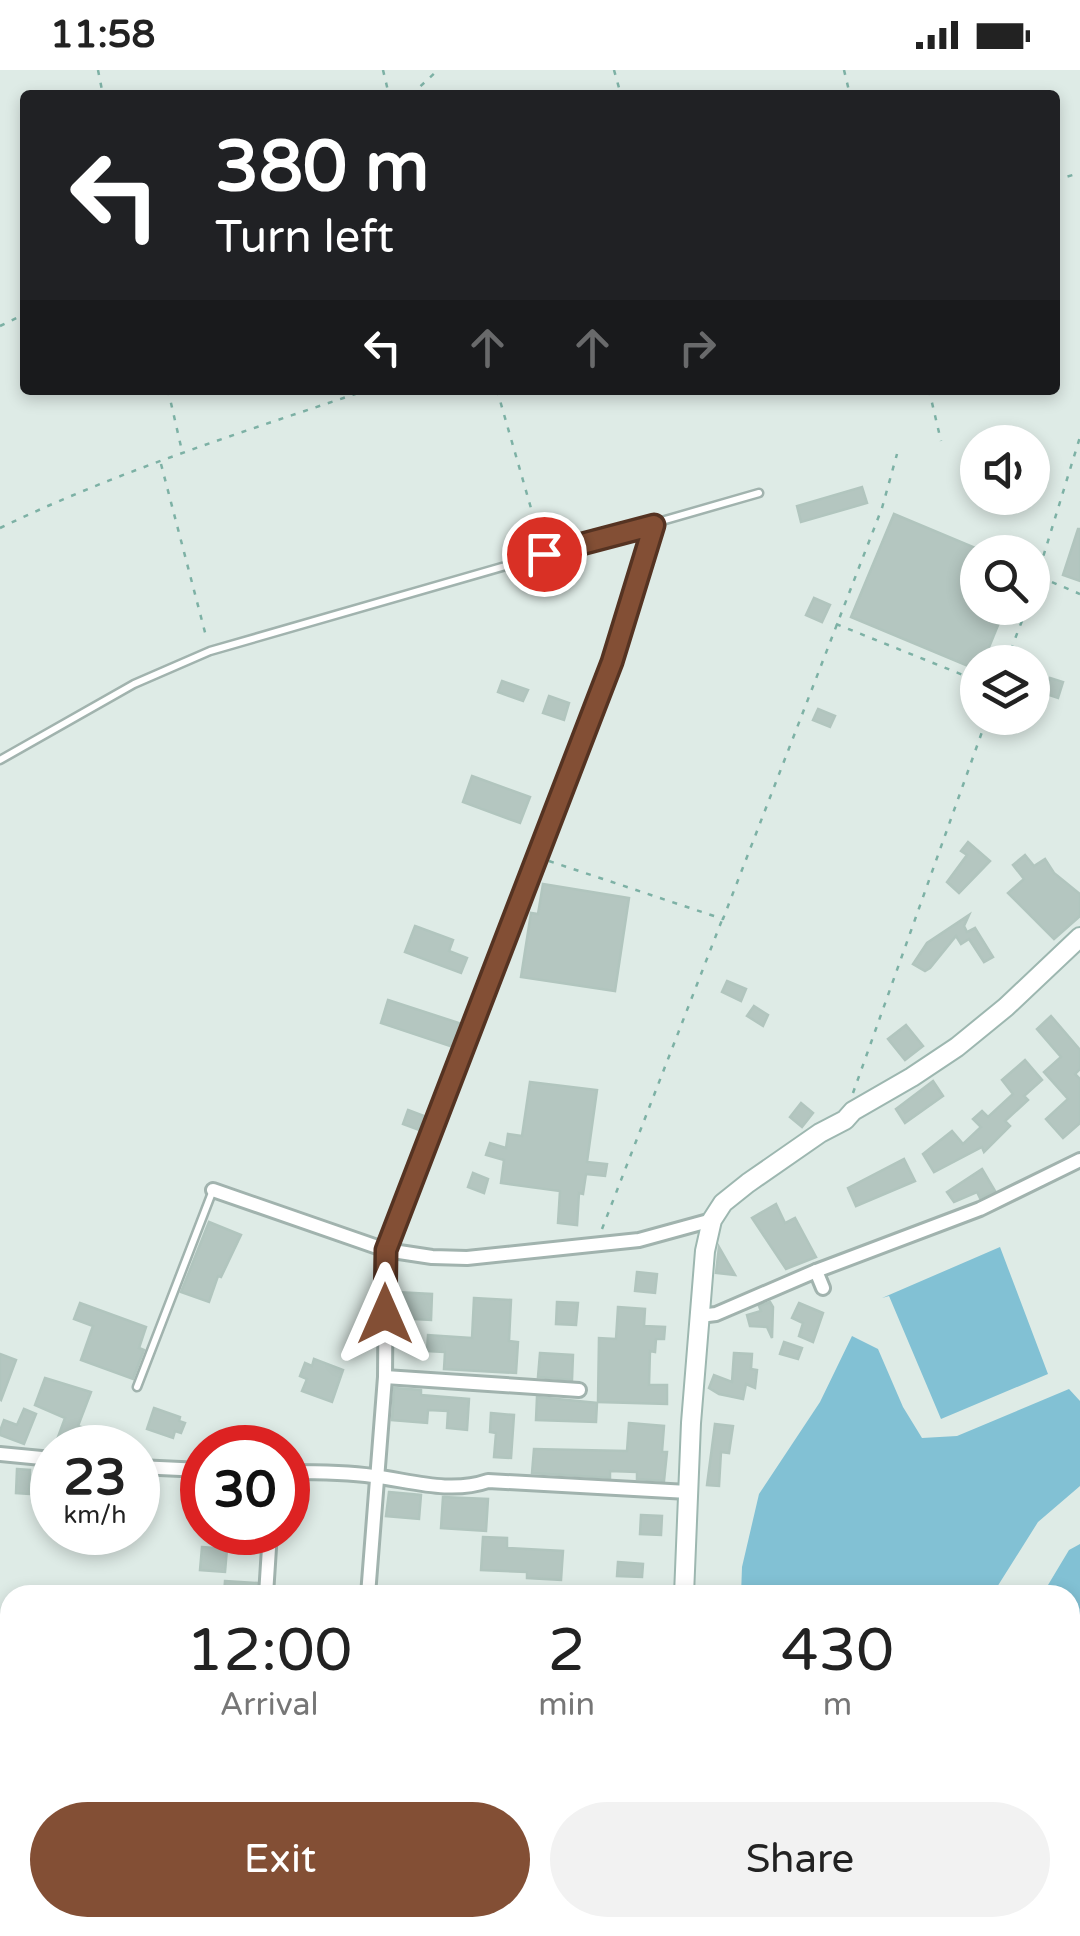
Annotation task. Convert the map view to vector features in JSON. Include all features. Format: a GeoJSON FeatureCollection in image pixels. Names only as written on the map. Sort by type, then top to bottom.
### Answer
{"type":"FeatureCollection","features":[{"type":"Feature","properties":{"kind":"street"},"geometry":{"type":"LineString","coordinates":[[684,1585],[700,1316],[707,1232],[712,1220],[732,1195],[853,1111],[957,1047],[1080,937]]}},
{"type":"Feature","properties":{"kind":"street"},"geometry":{"type":"LineString","coordinates":[[700,1316],[716,1314],[980,1208],[1080,1160]]}},
{"type":"Feature","properties":{"kind":"street"},"geometry":{"type":"LineString","coordinates":[[214,1190],[386,1250],[468,1258],[639,1240],[712,1220]]}},
{"type":"Feature","properties":{"kind":"street"},"geometry":{"type":"LineString","coordinates":[[369,1585],[384,1378],[386,1250]]}},
{"type":"Feature","properties":{"kind":"street"},"geometry":{"type":"LineString","coordinates":[[816,1271],[823,1288]]}},
{"type":"Feature","properties":{"kind":"street"},"geometry":{"type":"LineString","coordinates":[[384,1378],[579,1390]]}},
{"type":"Feature","properties":{"kind":"street"},"geometry":{"type":"LineString","coordinates":[[0,1454],[30,1457]]}},
{"type":"Feature","properties":{"kind":"street"},"geometry":{"type":"LineString","coordinates":[[310,1473],[376,1476],[469,1488],[488,1482],[688,1492]]}},
{"type":"Feature","properties":{"kind":"street"},"geometry":{"type":"LineString","coordinates":[[267,1585],[269,1555]]}},
{"type":"Feature","properties":{"kind":"lane"},"geometry":{"type":"LineString","coordinates":[[0,760],[134,684],[210,651],[760,494]]}},
{"type":"Feature","properties":{"kind":"lane"},"geometry":{"type":"LineString","coordinates":[[386,1250],[612,662],[654,525]]}},
{"type":"Feature","properties":{"kind":"lane"},"geometry":{"type":"LineString","coordinates":[[137,1387],[214,1190]]}},
{"type":"Feature","properties":{"kind":"path"},"geometry":{"type":"LineString","coordinates":[[416,90],[438,70]]}},
{"type":"Feature","properties":{"kind":"path"},"geometry":{"type":"LineString","coordinates":[[169,395],[182,453]]}},
{"type":"Feature","properties":{"kind":"path"},"geometry":{"type":"LineString","coordinates":[[0,528],[54,502],[160,461],[352,395]]}},
{"type":"Feature","properties":{"kind":"path"},"geometry":{"type":"LineString","coordinates":[[498,395],[544,554]]}},
{"type":"Feature","properties":{"kind":"path"},"geometry":{"type":"LineString","coordinates":[[930,395],[941,441]]}},
{"type":"Feature","properties":{"kind":"path"},"geometry":{"type":"LineString","coordinates":[[1050,539],[1080,437]]}},
{"type":"Feature","properties":{"kind":"path"},"geometry":{"type":"LineString","coordinates":[[596,1244],[882,508],[897,454]]}},
{"type":"Feature","properties":{"kind":"path"},"geometry":{"type":"LineString","coordinates":[[160,461],[210,651]]}},
{"type":"Feature","properties":{"kind":"path"},"geometry":{"type":"LineString","coordinates":[[1050,581],[1080,594]]}},
{"type":"Feature","properties":{"kind":"path"},"geometry":{"type":"LineString","coordinates":[[836,624],[960,674]]}},
{"type":"Feature","properties":{"kind":"path"},"geometry":{"type":"LineString","coordinates":[[853,1111],[851,1098],[980,735]]}},
{"type":"Feature","properties":{"kind":"path"},"geometry":{"type":"LineString","coordinates":[[538,858],[723,919]]}},
{"type":"Feature","properties":{"kind":"water"},"geometry":{"type":"Polygon","coordinates":[[[1000,1247],[1048,1374],[941,1419],[889,1296],[882,1298],[1000,1247]]]}},
{"type":"Feature","properties":{"kind":"water"},"geometry":{"type":"Polygon","coordinates":[[[852,1336],[878,1349],[903,1407],[922,1438],[957,1436],[1069,1389],[1080,1401],[1080,1486],[1038,1522],[998,1585],[741,1585],[759,1494],[820,1402],[852,1336]]]}},
{"type":"Feature","properties":{"kind":"water"},"geometry":{"type":"Polygon","coordinates":[[[1080,1544],[1080,1585],[1048,1585],[1069,1550],[1080,1544]]]}},
{"type":"Feature","properties":{"kind":"building"},"geometry":{"type":"Polygon","coordinates":[[[862,487],[867,503],[801,522],[797,506],[862,487]]]}},
{"type":"Feature","properties":{"kind":"building"},"geometry":{"type":"Polygon","coordinates":[[[894,514],[960,542],[960,625],[998,625],[990,645],[960,645],[960,662],[851,617],[894,514]]]}},
{"type":"Feature","properties":{"kind":"building"},"geometry":{"type":"Polygon","coordinates":[[[1080,529],[1080,581],[1063,575],[1080,529]]]}},
{"type":"Feature","properties":{"kind":"building"},"geometry":{"type":"Polygon","coordinates":[[[814,598],[830,605],[822,622],[806,615],[814,598]]]}},
{"type":"Feature","properties":{"kind":"building"},"geometry":{"type":"Polygon","coordinates":[[[1050,678],[1063,682],[1058,698],[1050,695],[1050,678]]]}},
{"type":"Feature","properties":{"kind":"building"},"geometry":{"type":"Polygon","coordinates":[[[502,681],[528,690],[523,701],[498,692],[502,681]]]}},
{"type":"Feature","properties":{"kind":"building"},"geometry":{"type":"Polygon","coordinates":[[[549,696],[569,703],[564,720],[543,713],[549,696]]]}},
{"type":"Feature","properties":{"kind":"building"},"geometry":{"type":"Polygon","coordinates":[[[818,709],[835,716],[830,727],[813,720],[818,709]]]}},
{"type":"Feature","properties":{"kind":"building"},"geometry":{"type":"Polygon","coordinates":[[[472,776],[530,797],[520,823],[463,802],[472,776]]]}},
{"type":"Feature","properties":{"kind":"building"},"geometry":{"type":"Polygon","coordinates":[[[968,842],[990,861],[959,893],[947,882],[967,855],[961,851],[968,842]]]}},
{"type":"Feature","properties":{"kind":"building"},"geometry":{"type":"Polygon","coordinates":[[[1025,855],[1034,866],[1045,859],[1054,873],[1080,894],[1080,916],[1054,939],[1008,893],[1024,879],[1013,865],[1025,855]]]}},
{"type":"Feature","properties":{"kind":"building"},"geometry":{"type":"Polygon","coordinates":[[[543,884],[629,898],[615,991],[521,977],[531,913],[538,914],[543,884]]]}},
{"type":"Feature","properties":{"kind":"building"},"geometry":{"type":"Polygon","coordinates":[[[969,915],[964,926],[967,932],[975,928],[993,957],[984,962],[969,939],[961,944],[956,936],[930,968],[925,971],[913,964],[927,943],[969,915]]]}},
{"type":"Feature","properties":{"kind":"building"},"geometry":{"type":"Polygon","coordinates":[[[415,926],[453,940],[449,951],[467,958],[461,973],[405,952],[415,926]]]}},
{"type":"Feature","properties":{"kind":"building"},"geometry":{"type":"Polygon","coordinates":[[[727,981],[746,989],[741,1001],[722,992],[727,981]]]}},
{"type":"Feature","properties":{"kind":"building"},"geometry":{"type":"Polygon","coordinates":[[[388,1000],[465,1025],[456,1048],[381,1023],[388,1000]]]}},
{"type":"Feature","properties":{"kind":"building"},"geometry":{"type":"Polygon","coordinates":[[[754,1006],[768,1015],[763,1026],[747,1016],[754,1006]]]}},
{"type":"Feature","properties":{"kind":"building"},"geometry":{"type":"Polygon","coordinates":[[[1051,1016],[1080,1050],[1080,1069],[1075,1074],[1080,1079],[1080,1123],[1063,1138],[1046,1119],[1068,1099],[1044,1072],[1061,1057],[1037,1029],[1051,1016]]]}},
{"type":"Feature","properties":{"kind":"building"},"geometry":{"type":"Polygon","coordinates":[[[906,1025],[923,1046],[905,1060],[888,1039],[906,1025]]]}},
{"type":"Feature","properties":{"kind":"building"},"geometry":{"type":"Polygon","coordinates":[[[1025,1060],[1042,1080],[1024,1096],[1028,1100],[1005,1121],[1010,1126],[984,1152],[982,1147],[934,1172],[923,1154],[952,1131],[963,1144],[981,1127],[973,1119],[982,1111],[988,1117],[1013,1094],[1002,1080],[1025,1060]]]}},
{"type":"Feature","properties":{"kind":"building"},"geometry":{"type":"Polygon","coordinates":[[[933,1081],[943,1096],[905,1123],[896,1109],[933,1081]]]}},
{"type":"Feature","properties":{"kind":"building"},"geometry":{"type":"Polygon","coordinates":[[[530,1082],[597,1090],[587,1162],[607,1164],[605,1176],[586,1174],[583,1194],[579,1193],[577,1225],[558,1223],[560,1191],[501,1183],[504,1160],[486,1155],[490,1143],[506,1148],[508,1134],[522,1136],[530,1082]]]}},
{"type":"Feature","properties":{"kind":"building"},"geometry":{"type":"Polygon","coordinates":[[[801,1103],[813,1113],[802,1127],[790,1117],[801,1103]]]}},
{"type":"Feature","properties":{"kind":"building"},"geometry":{"type":"Polygon","coordinates":[[[408,1110],[424,1116],[419,1130],[403,1124],[408,1110]]]}},
{"type":"Feature","properties":{"kind":"building"},"geometry":{"type":"Polygon","coordinates":[[[904,1159],[915,1181],[856,1206],[848,1188],[904,1159]]]}},
{"type":"Feature","properties":{"kind":"building"},"geometry":{"type":"Polygon","coordinates":[[[982,1169],[995,1191],[980,1198],[977,1192],[954,1202],[947,1192],[982,1169]]]}},
{"type":"Feature","properties":{"kind":"building"},"geometry":{"type":"Polygon","coordinates":[[[473,1173],[488,1179],[484,1193],[468,1187],[473,1173]]]}},
{"type":"Feature","properties":{"kind":"building"},"geometry":{"type":"Polygon","coordinates":[[[776,1204],[785,1223],[795,1218],[816,1257],[786,1269],[752,1218],[776,1204]]]}},
{"type":"Feature","properties":{"kind":"building"},"geometry":{"type":"Polygon","coordinates":[[[209,1222],[241,1235],[221,1277],[218,1276],[209,1302],[181,1292],[209,1222]]]}},
{"type":"Feature","properties":{"kind":"building"},"geometry":{"type":"Polygon","coordinates":[[[719,1247],[735,1275],[716,1273],[719,1247]]]}},
{"type":"Feature","properties":{"kind":"building"},"geometry":{"type":"Polygon","coordinates":[[[637,1272],[657,1274],[655,1293],[635,1291],[637,1272]]]}},
{"type":"Feature","properties":{"kind":"building"},"geometry":{"type":"Polygon","coordinates":[[[396,1292],[432,1294],[431,1320],[395,1318],[396,1292]]]}},
{"type":"Feature","properties":{"kind":"building"},"geometry":{"type":"Polygon","coordinates":[[[474,1298],[511,1300],[509,1341],[518,1342],[516,1373],[444,1369],[445,1352],[427,1351],[428,1335],[472,1338],[474,1298]]]}},
{"type":"Feature","properties":{"kind":"building"},"geometry":{"type":"Polygon","coordinates":[[[557,1302],[578,1303],[576,1325],[556,1324],[557,1302]]]}},
{"type":"Feature","properties":{"kind":"building"},"geometry":{"type":"Polygon","coordinates":[[[770,1302],[772,1338],[767,1327],[750,1326],[747,1315],[761,1311],[759,1306],[770,1302]]]}},
{"type":"Feature","properties":{"kind":"building"},"geometry":{"type":"Polygon","coordinates":[[[80,1303],[146,1327],[139,1348],[144,1350],[133,1379],[81,1360],[93,1326],[74,1319],[80,1303]]]}},
{"type":"Feature","properties":{"kind":"building"},"geometry":{"type":"Polygon","coordinates":[[[799,1303],[823,1313],[813,1342],[799,1336],[803,1323],[792,1318],[799,1303]]]}},
{"type":"Feature","properties":{"kind":"building"},"geometry":{"type":"Polygon","coordinates":[[[618,1307],[645,1309],[644,1326],[665,1327],[664,1339],[656,1339],[655,1352],[650,1351],[649,1385],[667,1385],[667,1404],[598,1402],[599,1338],[616,1339],[618,1307]]]}},
{"type":"Feature","properties":{"kind":"building"},"geometry":{"type":"Polygon","coordinates":[[[784,1342],[802,1348],[798,1359],[780,1354],[784,1342]]]}},
{"type":"Feature","properties":{"kind":"building"},"geometry":{"type":"Polygon","coordinates":[[[540,1353],[573,1355],[572,1380],[538,1377],[540,1353]]]}},
{"type":"Feature","properties":{"kind":"building"},"geometry":{"type":"Polygon","coordinates":[[[734,1353],[752,1354],[751,1369],[757,1370],[755,1388],[746,1384],[743,1399],[709,1388],[714,1375],[732,1382],[734,1353]]]}},
{"type":"Feature","properties":{"kind":"building"},"geometry":{"type":"Polygon","coordinates":[[[0,1354],[16,1360],[1,1400],[0,1399],[0,1354]]]}},
{"type":"Feature","properties":{"kind":"building"},"geometry":{"type":"Polygon","coordinates":[[[314,1359],[343,1370],[332,1402],[302,1391],[307,1379],[300,1376],[305,1363],[312,1366],[314,1359]]]}},
{"type":"Feature","properties":{"kind":"building"},"geometry":{"type":"Polygon","coordinates":[[[45,1378],[91,1392],[78,1425],[62,1425],[65,1418],[35,1405],[45,1378]]]}},
{"type":"Feature","properties":{"kind":"building"},"geometry":{"type":"Polygon","coordinates":[[[394,1388],[421,1390],[421,1395],[469,1399],[467,1430],[447,1428],[448,1411],[428,1410],[427,1423],[392,1420],[394,1388]]]}},
{"type":"Feature","properties":{"kind":"building"},"geometry":{"type":"Polygon","coordinates":[[[537,1397],[597,1403],[596,1422],[536,1420],[537,1397]]]}},
{"type":"Feature","properties":{"kind":"building"},"geometry":{"type":"Polygon","coordinates":[[[154,1408],[180,1417],[179,1421],[185,1423],[173,1438],[160,1434],[160,1425],[148,1425],[154,1408]]]}},
{"type":"Feature","properties":{"kind":"building"},"geometry":{"type":"Polygon","coordinates":[[[24,1409],[36,1414],[24,1444],[0,1435],[4,1420],[17,1425],[24,1409]]]}},
{"type":"Feature","properties":{"kind":"building"},"geometry":{"type":"Polygon","coordinates":[[[491,1413],[514,1415],[511,1458],[494,1457],[496,1433],[490,1432],[491,1413]]]}},
{"type":"Feature","properties":{"kind":"building"},"geometry":{"type":"Polygon","coordinates":[[[629,1423],[664,1426],[664,1481],[637,1479],[637,1472],[610,1471],[610,1478],[532,1473],[534,1449],[627,1451],[629,1423]]]}},
{"type":"Feature","properties":{"kind":"building"},"geometry":{"type":"Polygon","coordinates":[[[715,1424],[733,1426],[729,1453],[721,1452],[719,1486],[707,1485],[715,1424]]]}},
{"type":"Feature","properties":{"kind":"building"},"geometry":{"type":"Polygon","coordinates":[[[17,1469],[30,1470],[29,1494],[16,1493],[17,1469]]]}},
{"type":"Feature","properties":{"kind":"building"},"geometry":{"type":"Polygon","coordinates":[[[389,1492],[421,1495],[419,1519],[386,1516],[389,1492]]]}},
{"type":"Feature","properties":{"kind":"building"},"geometry":{"type":"Polygon","coordinates":[[[443,1497],[488,1499],[486,1531],[441,1528],[443,1497]]]}},
{"type":"Feature","properties":{"kind":"building"},"geometry":{"type":"Polygon","coordinates":[[[641,1515],[662,1516],[661,1535],[640,1534],[641,1515]]]}},
{"type":"Feature","properties":{"kind":"building"},"geometry":{"type":"Polygon","coordinates":[[[483,1537],[507,1538],[507,1548],[563,1551],[561,1580],[527,1578],[527,1572],[481,1570],[483,1537]]]}},
{"type":"Feature","properties":{"kind":"building"},"geometry":{"type":"Polygon","coordinates":[[[201,1555],[226,1555],[225,1572],[200,1570],[201,1555]]]}},
{"type":"Feature","properties":{"kind":"building"},"geometry":{"type":"Polygon","coordinates":[[[618,1562],[643,1564],[642,1577],[617,1576],[618,1562]]]}},
{"type":"Feature","properties":{"kind":"building"},"geometry":{"type":"Polygon","coordinates":[[[225,1581],[257,1583],[257,1585],[225,1585],[225,1581]]]}},
{"type":"Feature","properties":{"kind":"route"},"geometry":{"type":"LineString","coordinates":[[385,1314],[386,1250],[612,662],[654,525],[544,554]]}}]}
